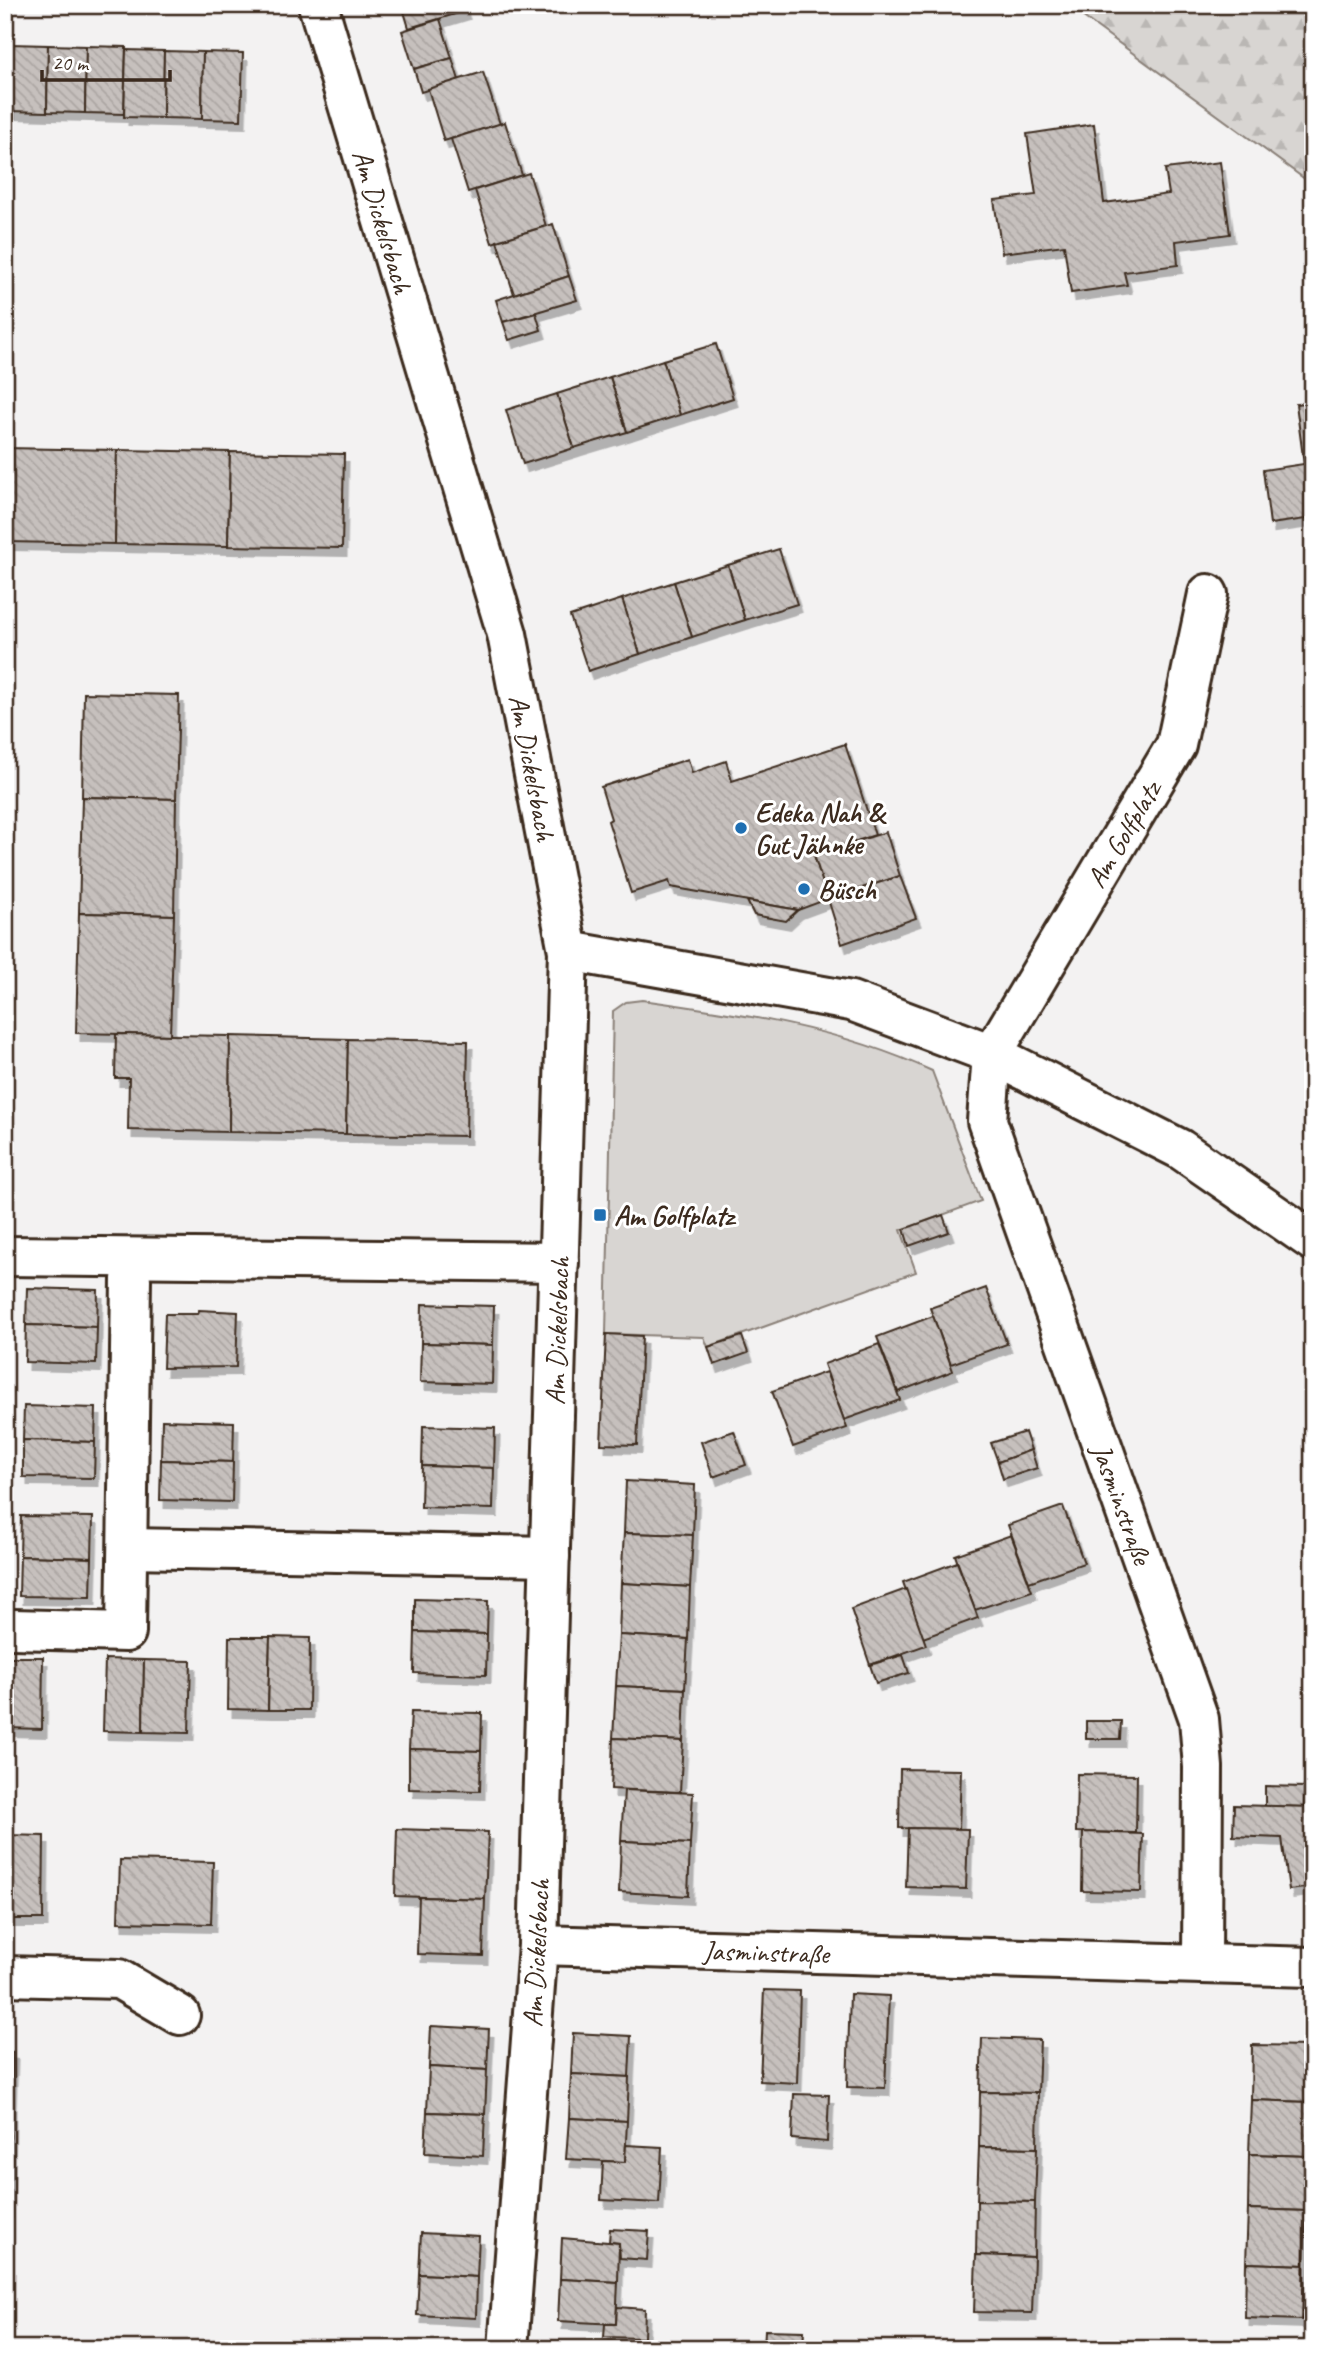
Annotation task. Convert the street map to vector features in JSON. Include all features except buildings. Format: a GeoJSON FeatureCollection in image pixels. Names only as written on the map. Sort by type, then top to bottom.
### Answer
{"type":"FeatureCollection","features":[{"type":"Feature","properties":{"kind":"street","name":"Am Dickelsbach"},"geometry":{"type":"LineString","coordinates":[[318,5],[507,634],[568,951],[538,1945],[508,2349]]}},
{"type":"Feature","properties":{"kind":"street","name":"Am Golfplatz"},"geometry":{"type":"LineString","coordinates":[[992,1054],[1176,745],[1208,594]]}},
{"type":"Feature","properties":{"kind":"street"},"geometry":{"type":"LineString","coordinates":[[568,951],[851,1001],[992,1054],[1180,1149],[1313,1241]]}},
{"type":"Feature","properties":{"kind":"street","name":"Jasminstraße"},"geometry":{"type":"LineString","coordinates":[[992,1054],[987,1121],[1199,1719],[1203,1767],[1202,1964]]}},
{"type":"Feature","properties":{"kind":"street"},"geometry":{"type":"LineString","coordinates":[[5,1256],[559,1262]]}},
{"type":"Feature","properties":{"kind":"street"},"geometry":{"type":"LineString","coordinates":[[13,1629],[126,1632],[131,1279]]}},
{"type":"Feature","properties":{"kind":"street"},"geometry":{"type":"LineString","coordinates":[[128,1548],[550,1556]]}},
{"type":"Feature","properties":{"kind":"street","name":"Jasminstraße"},"geometry":{"type":"LineString","coordinates":[[538,1945],[1313,1967]]}},
{"type":"Feature","properties":{"kind":"street"},"geometry":{"type":"LineString","coordinates":[[5,1976],[119,1979],[180,2015]]}},
{"type":"Feature","properties":{"kind":"green space"},"geometry":{"type":"Polygon","coordinates":[[[1067,5],[1313,5],[1313,185],[1067,5]]]}},
{"type":"Feature","properties":{"kind":"green space"},"geometry":{"type":"Polygon","coordinates":[[[642,1000],[753,1017],[826,1033],[897,1056],[932,1071],[981,1201],[901,1230],[916,1272],[708,1347],[704,1337],[606,1334],[613,1011],[626,1002],[642,1000]]]}},
{"type":"Feature","properties":{"kind":"place","name":"Edeka Nah & Gut Jähnke"},"geometry":{"type":"Point","coordinates":[741,828]}},
{"type":"Feature","properties":{"kind":"place","name":"Büsch"},"geometry":{"type":"Point","coordinates":[804,889]}},
{"type":"Feature","properties":{"kind":"place","name":"Am Golfplatz"},"geometry":{"type":"Point","coordinates":[600,1215]}}]}
